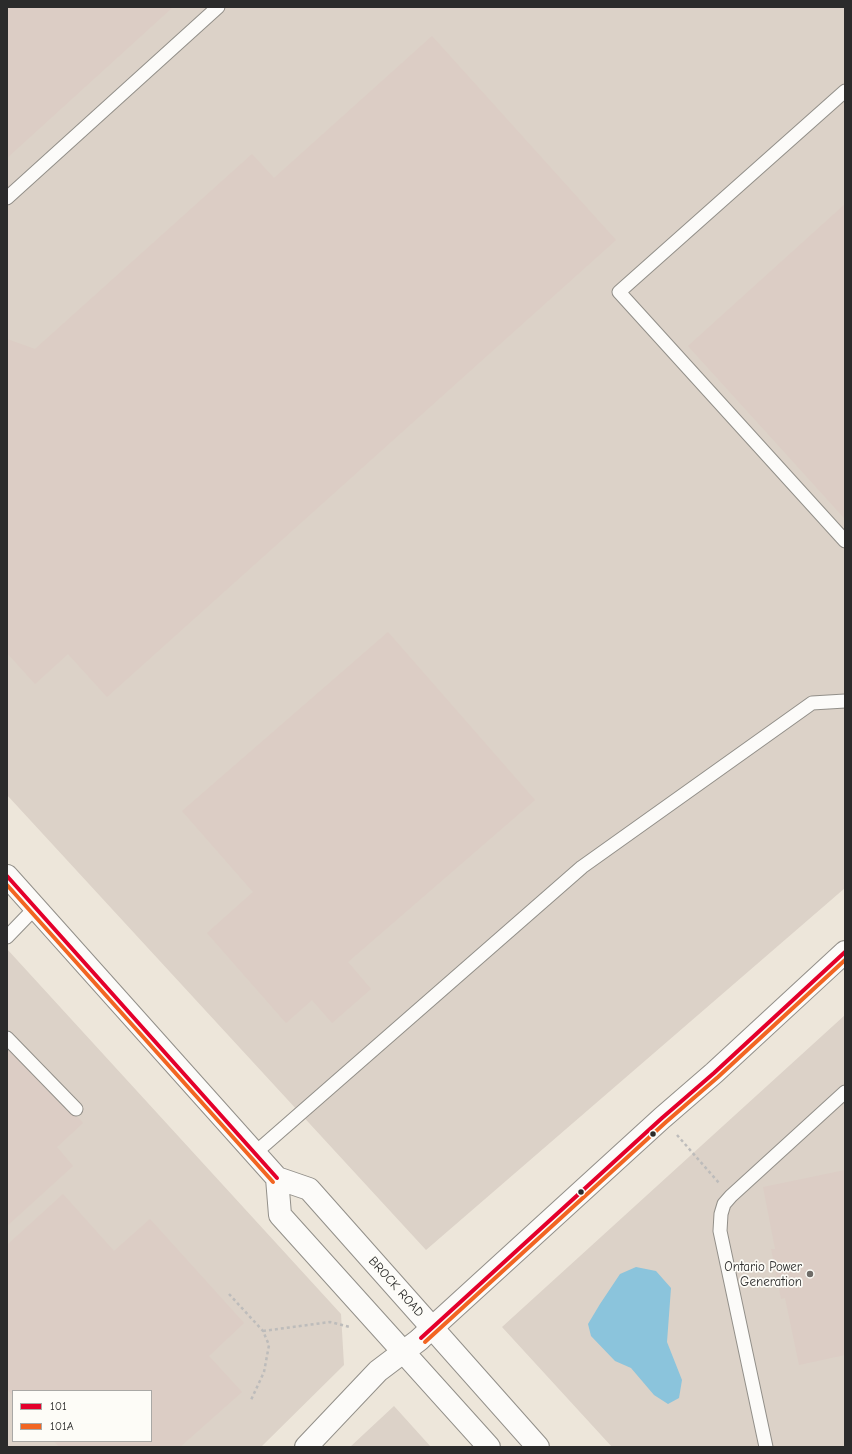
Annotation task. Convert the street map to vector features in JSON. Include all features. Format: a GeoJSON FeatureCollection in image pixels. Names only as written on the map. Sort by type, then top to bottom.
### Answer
{"type":"FeatureCollection","features":[{"type":"Feature","properties":{"kind":"main road","name":"BROCK ROAD"},"geometry":{"type":"LineString","coordinates":[[7,876],[277,1178],[309,1189],[427,1332],[538,1447]]}},
{"type":"Feature","properties":{"kind":"main road"},"geometry":{"type":"LineString","coordinates":[[306,1447],[378,1371],[427,1332],[662,1118],[714,1073],[845,952]]}},
{"type":"Feature","properties":{"kind":"main road"},"geometry":{"type":"LineString","coordinates":[[277,1178],[280,1215],[489,1447]]}},
{"type":"Feature","properties":{"kind":"lane"},"geometry":{"type":"LineString","coordinates":[[7,198],[218,7]]}},
{"type":"Feature","properties":{"kind":"lane"},"geometry":{"type":"LineString","coordinates":[[845,91],[620,292],[845,541]]}},
{"type":"Feature","properties":{"kind":"lane"},"geometry":{"type":"LineString","coordinates":[[254,1153],[582,867],[812,703],[845,701]]}},
{"type":"Feature","properties":{"kind":"lane"},"geometry":{"type":"LineString","coordinates":[[7,937],[35,908]]}},
{"type":"Feature","properties":{"kind":"lane"},"geometry":{"type":"LineString","coordinates":[[7,1038],[76,1109]]}},
{"type":"Feature","properties":{"kind":"lane"},"geometry":{"type":"LineString","coordinates":[[766,1447],[720,1231],[721,1214],[724,1204],[731,1196],[845,1092]]}},
{"type":"Feature","properties":{"kind":"path"},"geometry":{"type":"LineString","coordinates":[[662,1118],[731,1196]]}},
{"type":"Feature","properties":{"kind":"path"},"geometry":{"type":"LineString","coordinates":[[229,1294],[263,1331],[269,1345],[264,1372],[251,1400]]}},
{"type":"Feature","properties":{"kind":"path"},"geometry":{"type":"LineString","coordinates":[[263,1331],[330,1322],[352,1328]]}},
{"type":"Feature","properties":{"kind":"shaded area"},"geometry":{"type":"Polygon","coordinates":[[[7,7],[845,7],[845,888],[426,1250],[7,795],[7,7]]]}},
{"type":"Feature","properties":{"kind":"shaded area"},"geometry":{"type":"Polygon","coordinates":[[[7,949],[341,1314],[344,1365],[261,1447],[7,1447],[7,949]]]}},
{"type":"Feature","properties":{"kind":"shaded area"},"geometry":{"type":"Polygon","coordinates":[[[845,1015],[845,1447],[612,1447],[502,1327],[845,1015]]]}},
{"type":"Feature","properties":{"kind":"shaded area"},"geometry":{"type":"Polygon","coordinates":[[[394,1406],[431,1447],[350,1447],[394,1406]]]}},
{"type":"Feature","properties":{"kind":"water"},"geometry":{"type":"Polygon","coordinates":[[[636,1267],[656,1271],[671,1288],[667,1342],[682,1380],[679,1398],[668,1404],[654,1395],[631,1368],[615,1361],[591,1336],[588,1324],[620,1274],[636,1267]]]}},
{"type":"Feature","properties":{"kind":"building"},"geometry":{"type":"Polygon","coordinates":[[[7,7],[173,7],[7,158],[7,7]]]}},
{"type":"Feature","properties":{"kind":"building"},"geometry":{"type":"Polygon","coordinates":[[[432,36],[616,240],[107,697],[68,654],[35,684],[7,653],[7,339],[35,349],[252,154],[274,178],[432,36]]]}},
{"type":"Feature","properties":{"kind":"building"},"geometry":{"type":"Polygon","coordinates":[[[845,204],[845,519],[688,346],[845,204]]]}},
{"type":"Feature","properties":{"kind":"building"},"geometry":{"type":"Polygon","coordinates":[[[388,632],[535,800],[348,962],[371,989],[332,1023],[312,1000],[286,1023],[207,933],[253,892],[182,811],[388,632]]]}},
{"type":"Feature","properties":{"kind":"building"},"geometry":{"type":"Polygon","coordinates":[[[7,1039],[83,1123],[57,1147],[73,1166],[7,1226],[7,1039]]]}},
{"type":"Feature","properties":{"kind":"building","name":"Ontario Power Generation"},"geometry":{"type":"Polygon","coordinates":[[[845,1170],[845,1355],[799,1365],[785,1298],[781,1299],[771,1249],[775,1249],[763,1187],[845,1170]]]}},
{"type":"Feature","properties":{"kind":"building"},"geometry":{"type":"Polygon","coordinates":[[[63,1194],[114,1251],[150,1219],[244,1323],[209,1356],[242,1392],[180,1447],[59,1447],[55,1442],[152,1442],[152,1390],[12,1390],[12,1395],[7,1389],[7,1245],[63,1194]]]}},
{"type":"Feature","properties":{"kind":"transit line","name":"101"},"geometry":{"type":"LineString","coordinates":[[7,876],[277,1178]]}},
{"type":"Feature","properties":{"kind":"transit line","name":"101A"},"geometry":{"type":"LineString","coordinates":[[7,885],[273,1182]]}},
{"type":"Feature","properties":{"kind":"transit line","name":"101"},"geometry":{"type":"LineString","coordinates":[[421,1338],[662,1118],[714,1073],[845,952]]}},
{"type":"Feature","properties":{"kind":"transit line","name":"101A"},"geometry":{"type":"LineString","coordinates":[[425,1342],[845,960]]}},
{"type":"Feature","properties":{"kind":"place","name":"Ontario Power Generation"},"geometry":{"type":"Point","coordinates":[810,1274]}}]}
